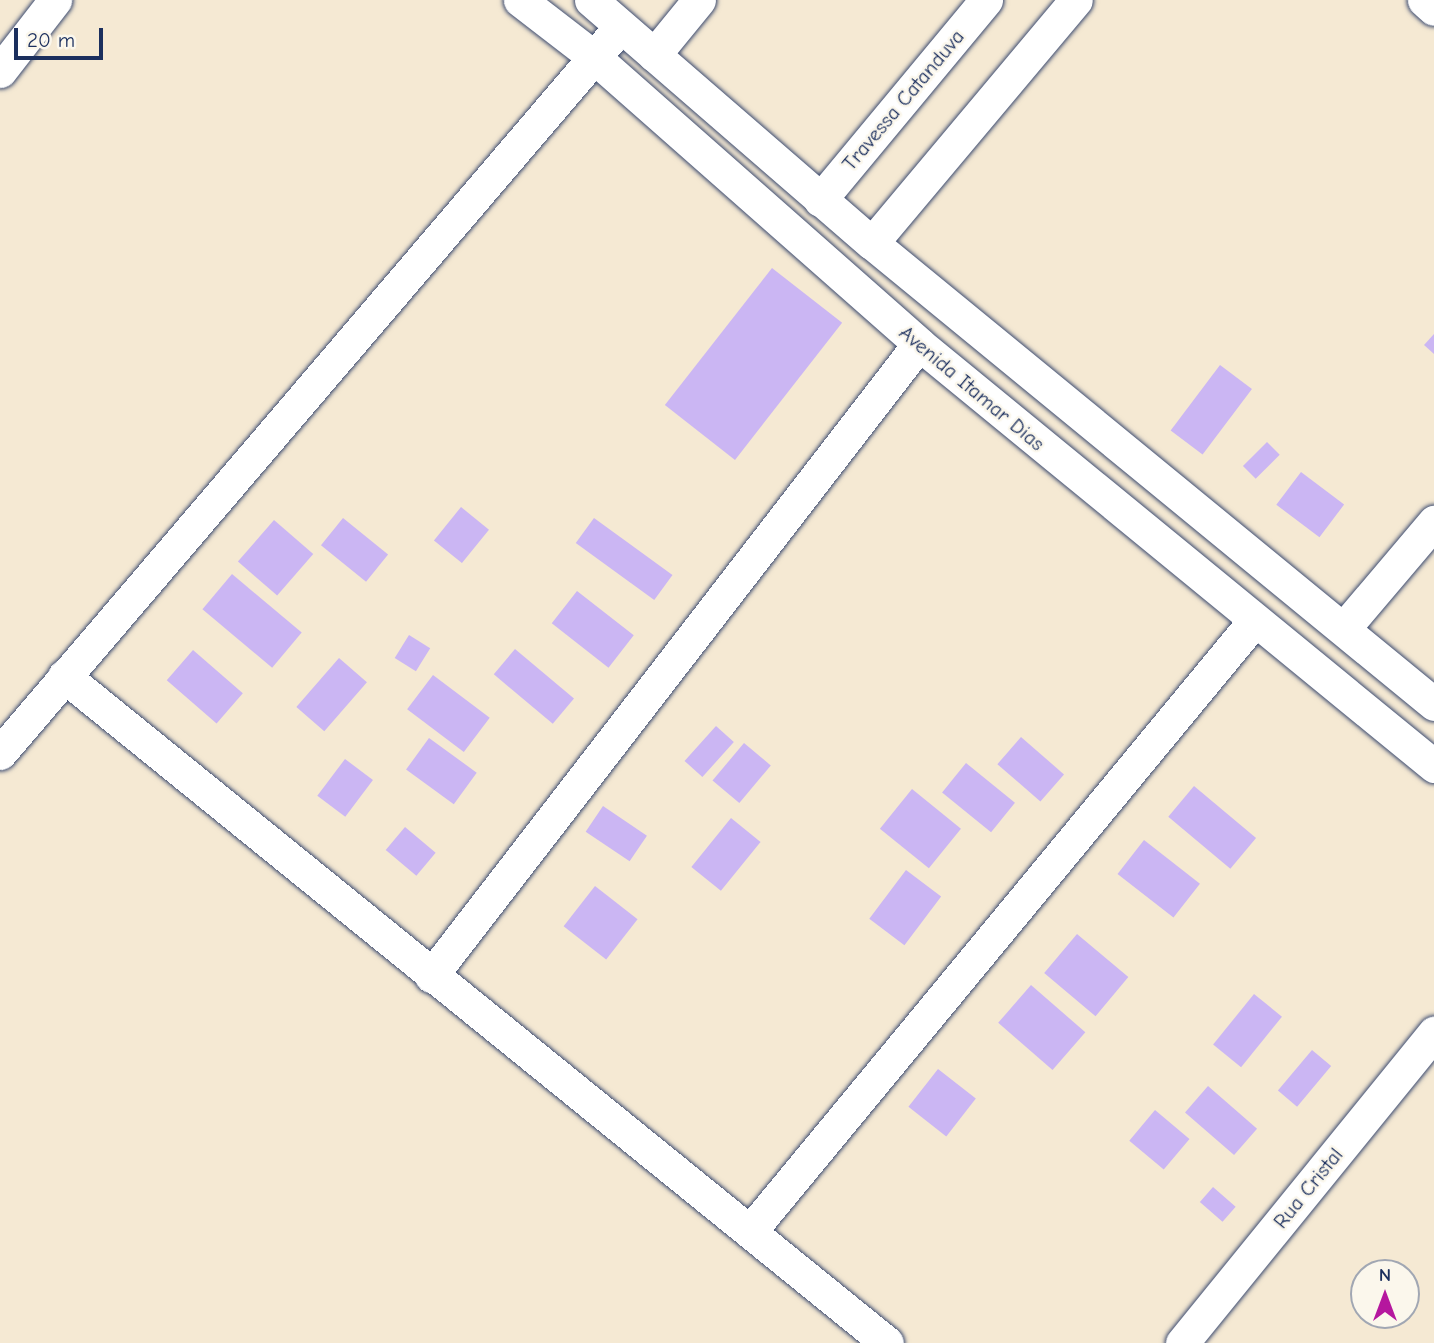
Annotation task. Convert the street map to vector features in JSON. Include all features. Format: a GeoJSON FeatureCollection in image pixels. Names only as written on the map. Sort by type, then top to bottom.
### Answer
{"type":"FeatureCollection","features":[{"type":"Feature","properties":{"kind":"street"},"geometry":{"type":"LineString","coordinates":[[0,71],[55,0]]}},
{"type":"Feature","properties":{"kind":"street","name":"Avenida Itamar Dias"},"geometry":{"type":"LineString","coordinates":[[520,0],[594,57],[919,344],[1434,766]]}},
{"type":"Feature","properties":{"kind":"street"},"geometry":{"type":"LineString","coordinates":[[591,0],[820,200],[1345,627],[1434,704]]}},
{"type":"Feature","properties":{"kind":"street"},"geometry":{"type":"LineString","coordinates":[[654,55],[699,0]]}},
{"type":"Feature","properties":{"kind":"street","name":"Travessa Catanduva"},"geometry":{"type":"LineString","coordinates":[[820,200],[986,0]]}},
{"type":"Feature","properties":{"kind":"street"},"geometry":{"type":"LineString","coordinates":[[872,243],[1076,0]]}},
{"type":"Feature","properties":{"kind":"street"},"geometry":{"type":"LineString","coordinates":[[1424,0],[1434,9]]}},
{"type":"Feature","properties":{"kind":"street"},"geometry":{"type":"LineString","coordinates":[[6,733],[64,676],[622,25]]}},
{"type":"Feature","properties":{"kind":"street"},"geometry":{"type":"LineString","coordinates":[[431,976],[919,344]]}},
{"type":"Feature","properties":{"kind":"street"},"geometry":{"type":"LineString","coordinates":[[1345,627],[1434,522]]}},
{"type":"Feature","properties":{"kind":"street"},"geometry":{"type":"LineString","coordinates":[[752,1229],[1254,621]]}},
{"type":"Feature","properties":{"kind":"street"},"geometry":{"type":"LineString","coordinates":[[64,676],[431,976],[752,1229],[887,1343]]}},
{"type":"Feature","properties":{"kind":"street","name":"Rua Cristal"},"geometry":{"type":"LineString","coordinates":[[1182,1343],[1434,1033]]}},
{"type":"Feature","properties":{"kind":"building"},"geometry":{"type":"Polygon","coordinates":[[[772,268],[842,323],[735,460],[665,405],[772,268]]]}},
{"type":"Feature","properties":{"kind":"building"},"geometry":{"type":"Polygon","coordinates":[[[1434,334],[1434,354],[1424,345],[1434,334]]]}},
{"type":"Feature","properties":{"kind":"building"},"geometry":{"type":"Polygon","coordinates":[[[1220,365],[1252,389],[1203,455],[1171,430],[1220,365]]]}},
{"type":"Feature","properties":{"kind":"building"},"geometry":{"type":"Polygon","coordinates":[[[1267,442],[1280,455],[1256,479],[1243,466],[1267,442]]]}},
{"type":"Feature","properties":{"kind":"building"},"geometry":{"type":"Polygon","coordinates":[[[1301,472],[1344,504],[1319,537],[1276,505],[1301,472]]]}},
{"type":"Feature","properties":{"kind":"building"},"geometry":{"type":"Polygon","coordinates":[[[461,507],[489,530],[462,563],[434,540],[461,507]]]}},
{"type":"Feature","properties":{"kind":"building"},"geometry":{"type":"Polygon","coordinates":[[[343,518],[388,555],[366,582],[321,545],[343,518]]]}},
{"type":"Feature","properties":{"kind":"building"},"geometry":{"type":"Polygon","coordinates":[[[594,518],[672,575],[654,600],[576,543],[594,518]]]}},
{"type":"Feature","properties":{"kind":"building"},"geometry":{"type":"Polygon","coordinates":[[[274,520],[313,554],[277,596],[238,562],[274,520]]]}},
{"type":"Feature","properties":{"kind":"building"},"geometry":{"type":"Polygon","coordinates":[[[232,574],[302,632],[272,668],[202,609],[232,574]]]}},
{"type":"Feature","properties":{"kind":"building"},"geometry":{"type":"Polygon","coordinates":[[[577,591],[634,635],[608,668],[552,623],[577,591]]]}},
{"type":"Feature","properties":{"kind":"building"},"geometry":{"type":"Polygon","coordinates":[[[409,635],[430,648],[416,671],[395,658],[409,635]]]}},
{"type":"Feature","properties":{"kind":"building"},"geometry":{"type":"Polygon","coordinates":[[[515,649],[574,698],[553,724],[494,674],[515,649]]]}},
{"type":"Feature","properties":{"kind":"building"},"geometry":{"type":"Polygon","coordinates":[[[193,650],[243,693],[217,723],[167,680],[193,650]]]}},
{"type":"Feature","properties":{"kind":"building"},"geometry":{"type":"Polygon","coordinates":[[[339,658],[367,682],[324,731],[296,707],[339,658]]]}},
{"type":"Feature","properties":{"kind":"building"},"geometry":{"type":"Polygon","coordinates":[[[433,675],[490,718],[464,752],[407,709],[433,675]]]}},
{"type":"Feature","properties":{"kind":"building"},"geometry":{"type":"Polygon","coordinates":[[[716,726],[734,742],[702,777],[685,761],[716,726]]]}},
{"type":"Feature","properties":{"kind":"building"},"geometry":{"type":"Polygon","coordinates":[[[1021,737],[1064,774],[1040,802],[997,764],[1021,737]]]}},
{"type":"Feature","properties":{"kind":"building"},"geometry":{"type":"Polygon","coordinates":[[[429,738],[477,773],[454,804],[406,770],[429,738]]]}},
{"type":"Feature","properties":{"kind":"building"},"geometry":{"type":"Polygon","coordinates":[[[744,743],[771,765],[739,803],[713,781],[744,743]]]}},
{"type":"Feature","properties":{"kind":"building"},"geometry":{"type":"Polygon","coordinates":[[[345,759],[373,780],[345,817],[317,796],[345,759]]]}},
{"type":"Feature","properties":{"kind":"building"},"geometry":{"type":"Polygon","coordinates":[[[966,763],[1015,803],[991,832],[942,793],[966,763]]]}},
{"type":"Feature","properties":{"kind":"building"},"geometry":{"type":"Polygon","coordinates":[[[1194,786],[1256,838],[1230,869],[1168,817],[1194,786]]]}},
{"type":"Feature","properties":{"kind":"building"},"geometry":{"type":"Polygon","coordinates":[[[912,789],[961,829],[929,868],[880,829],[912,789]]]}},
{"type":"Feature","properties":{"kind":"building"},"geometry":{"type":"Polygon","coordinates":[[[603,806],[647,836],[630,861],[586,832],[603,806]]]}},
{"type":"Feature","properties":{"kind":"building"},"geometry":{"type":"Polygon","coordinates":[[[731,818],[761,842],[721,891],[691,867],[731,818]]]}},
{"type":"Feature","properties":{"kind":"building"},"geometry":{"type":"Polygon","coordinates":[[[405,827],[436,853],[416,876],[386,850],[405,827]]]}},
{"type":"Feature","properties":{"kind":"building"},"geometry":{"type":"Polygon","coordinates":[[[1144,840],[1200,884],[1173,918],[1118,874],[1144,840]]]}},
{"type":"Feature","properties":{"kind":"building"},"geometry":{"type":"Polygon","coordinates":[[[906,870],[941,896],[904,945],[869,919],[906,870]]]}},
{"type":"Feature","properties":{"kind":"building"},"geometry":{"type":"Polygon","coordinates":[[[595,886],[638,919],[606,959],[564,926],[595,886]]]}},
{"type":"Feature","properties":{"kind":"building"},"geometry":{"type":"Polygon","coordinates":[[[1077,934],[1128,977],[1096,1016],[1044,973],[1077,934]]]}},
{"type":"Feature","properties":{"kind":"building"},"geometry":{"type":"Polygon","coordinates":[[[1031,985],[1085,1032],[1053,1070],[998,1023],[1031,985]]]}},
{"type":"Feature","properties":{"kind":"building"},"geometry":{"type":"Polygon","coordinates":[[[1254,994],[1282,1017],[1241,1067],[1213,1045],[1254,994]]]}},
{"type":"Feature","properties":{"kind":"building"},"geometry":{"type":"Polygon","coordinates":[[[1312,1050],[1331,1066],[1297,1107],[1278,1091],[1312,1050]]]}},
{"type":"Feature","properties":{"kind":"building"},"geometry":{"type":"Polygon","coordinates":[[[938,1069],[976,1099],[946,1136],[908,1107],[938,1069]]]}},
{"type":"Feature","properties":{"kind":"building"},"geometry":{"type":"Polygon","coordinates":[[[1208,1086],[1257,1129],[1234,1155],[1185,1112],[1208,1086]]]}},
{"type":"Feature","properties":{"kind":"building"},"geometry":{"type":"Polygon","coordinates":[[[1155,1110],[1189,1139],[1164,1170],[1129,1141],[1155,1110]]]}},
{"type":"Feature","properties":{"kind":"building"},"geometry":{"type":"Polygon","coordinates":[[[1213,1187],[1236,1207],[1223,1222],[1200,1202],[1213,1187]]]}}]}
